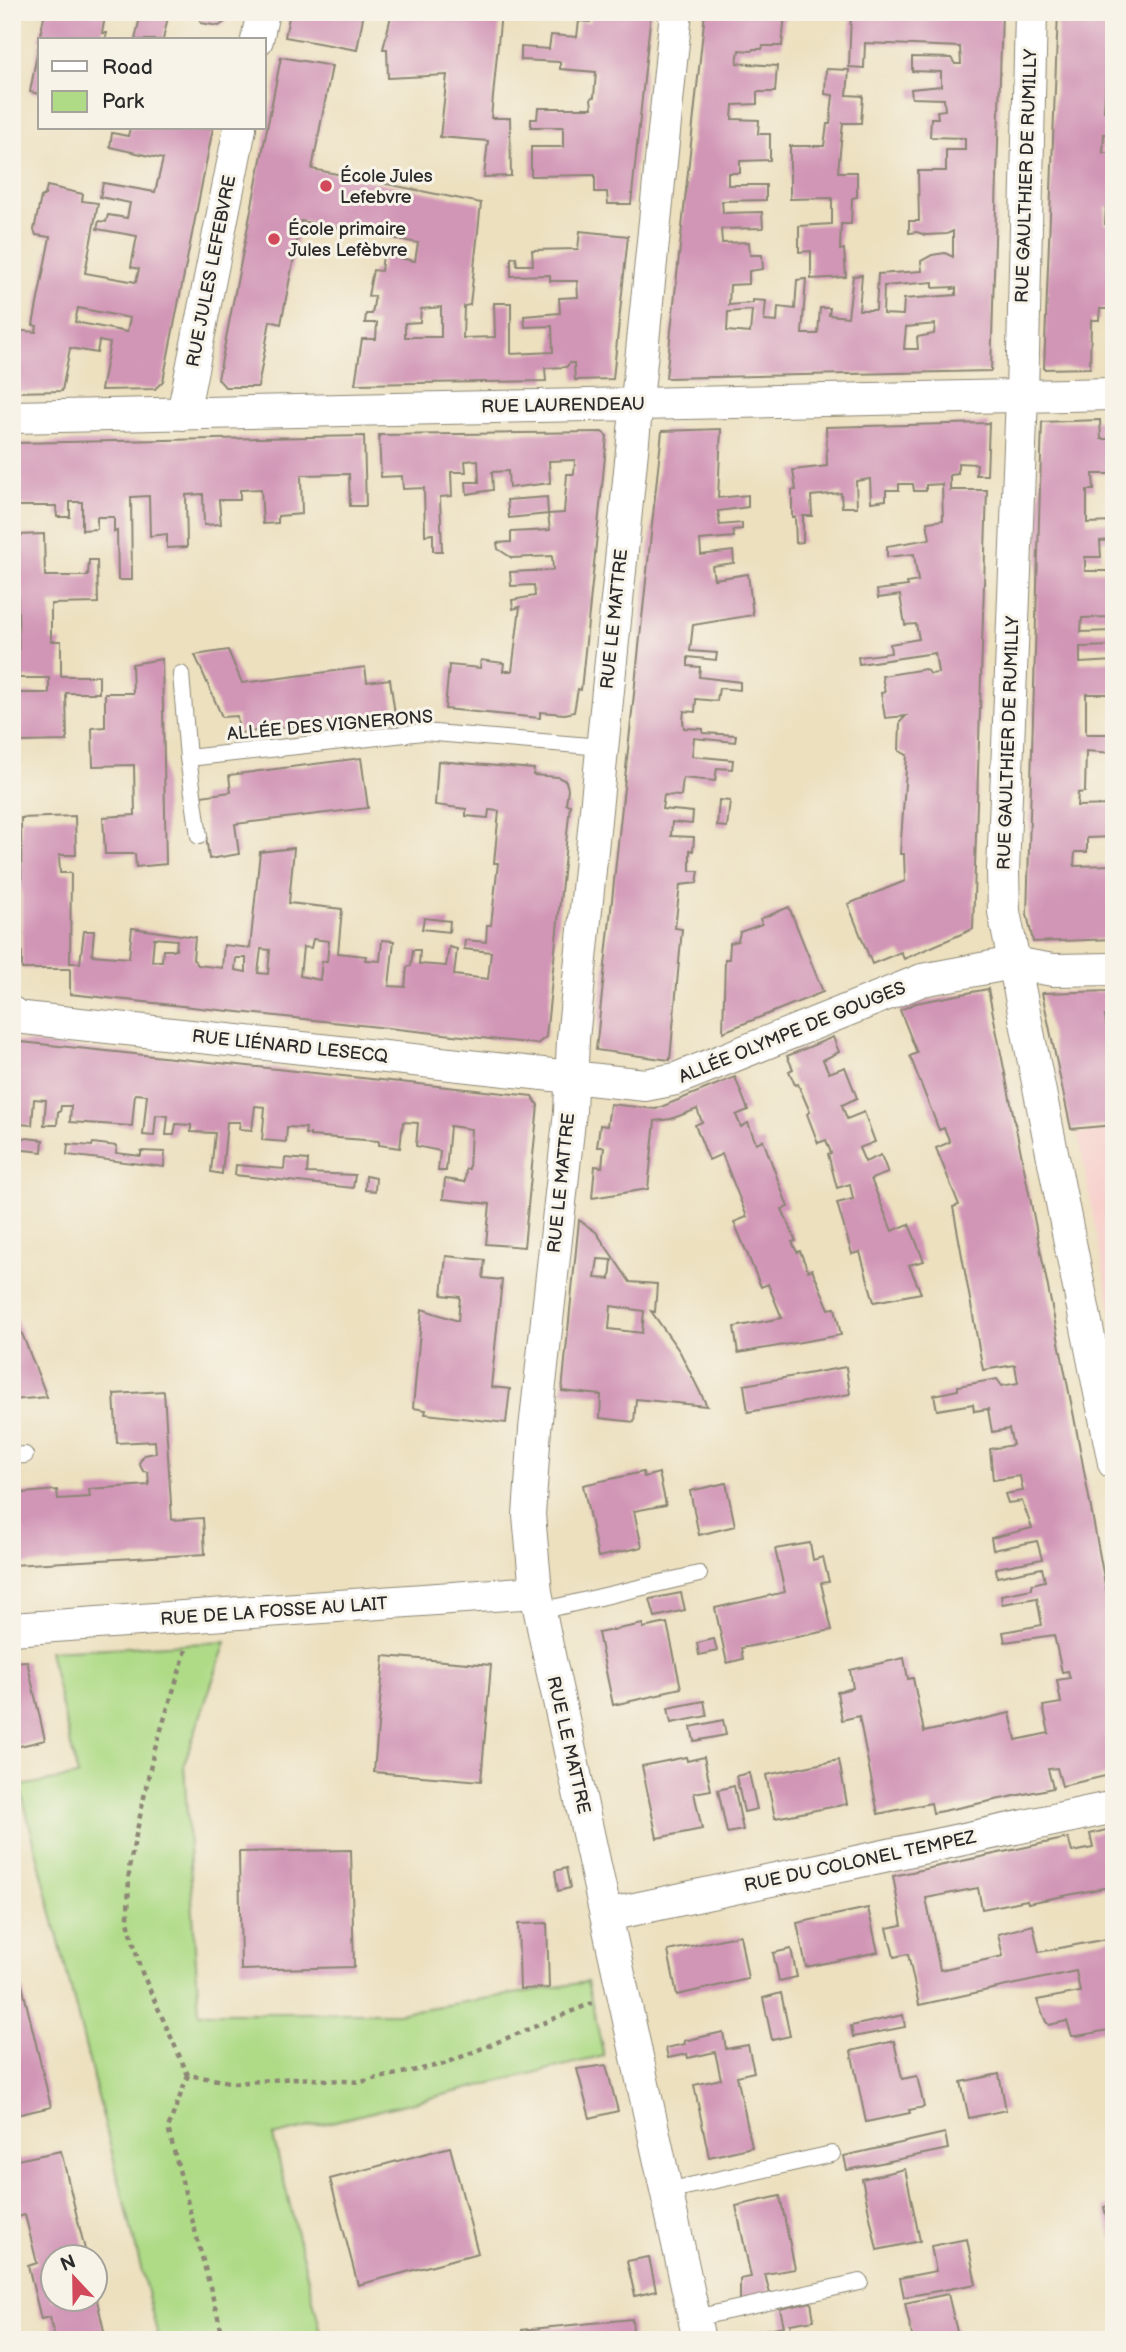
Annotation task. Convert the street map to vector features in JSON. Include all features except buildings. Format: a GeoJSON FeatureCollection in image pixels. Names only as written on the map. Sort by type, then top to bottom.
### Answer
{"type":"FeatureCollection","features":[{"type":"Feature","properties":{"kind":"street"},"geometry":{"type":"LineString","coordinates":[[257,38],[263,12]]}},
{"type":"Feature","properties":{"kind":"street","name":"RUE LE MATTRE"},"geometry":{"type":"LineString","coordinates":[[676,12],[635,403],[570,1076],[570,1111],[535,1429],[529,1515],[538,1602],[697,2329]]}},
{"type":"Feature","properties":{"kind":"street","name":"RUE GAULTHIER DE RUMILLY"},"geometry":{"type":"LineString","coordinates":[[1031,12],[1022,396],[1003,871],[1004,912],[1114,1463]]}},
{"type":"Feature","properties":{"kind":"street","name":"RUE JULES LEFEBVRE"},"geometry":{"type":"LineString","coordinates":[[183,414],[240,130]]}},
{"type":"Feature","properties":{"kind":"street","name":"RUE LAURENDEAU"},"geometry":{"type":"LineString","coordinates":[[12,417],[1114,394]]}},
{"type":"Feature","properties":{"kind":"street"},"geometry":{"type":"LineString","coordinates":[[1013,963],[1053,970],[1114,969]]}},
{"type":"Feature","properties":{"kind":"street","name":"ALLÉE OLYMPE DE GOUGES"},"geometry":{"type":"LineString","coordinates":[[570,1076],[645,1085],[676,1079],[922,980],[1013,963]]}},
{"type":"Feature","properties":{"kind":"street","name":"RUE LIÉNARD LESECQ"},"geometry":{"type":"LineString","coordinates":[[12,1013],[15,1017],[570,1076]]}},
{"type":"Feature","properties":{"kind":"street","name":"RUE DE LA FOSSE AU LAIT"},"geometry":{"type":"LineString","coordinates":[[12,1629],[196,1616],[538,1602]]}},
{"type":"Feature","properties":{"kind":"street","name":"RUE DU COLONEL TEMPEZ"},"geometry":{"type":"LineString","coordinates":[[607,1915],[1114,1807]]}},
{"type":"Feature","properties":{"kind":"lane"},"geometry":{"type":"LineString","coordinates":[[181,674],[188,758],[199,836]]}},
{"type":"Feature","properties":{"kind":"lane","name":"ALLÉE DES VIGNERONS"},"geometry":{"type":"LineString","coordinates":[[188,758],[422,732],[602,747]]}},
{"type":"Feature","properties":{"kind":"lane"},"geometry":{"type":"LineString","coordinates":[[538,1602],[699,1574]]}},
{"type":"Feature","properties":{"kind":"lane"},"geometry":{"type":"LineString","coordinates":[[667,2191],[832,2154]]}},
{"type":"Feature","properties":{"kind":"lane"},"geometry":{"type":"LineString","coordinates":[[697,2329],[860,2283]]}},
{"type":"Feature","properties":{"kind":"path"},"geometry":{"type":"LineString","coordinates":[[196,1616],[153,1755],[129,1868],[128,1921],[140,1968],[188,2075],[168,2127],[224,2340]]}},
{"type":"Feature","properties":{"kind":"path"},"geometry":{"type":"LineString","coordinates":[[188,2075],[236,2083],[295,2078],[360,2082],[444,2064],[624,1991]]}},
{"type":"Feature","properties":{"kind":"shaded area"},"geometry":{"type":"Polygon","coordinates":[[[1114,1130],[1114,1328],[1078,1134],[1114,1130]]]}},
{"type":"Feature","properties":{"kind":"green space"},"geometry":{"type":"Polygon","coordinates":[[[226,1642],[184,1764],[199,2013],[397,2013],[587,1982],[604,2056],[273,2136],[323,2340],[159,2340],[20,1786],[78,1776],[49,1651],[226,1642]]]}},
{"type":"Feature","properties":{"kind":"place","name":"École Jules Lefebvre"},"geometry":{"type":"Point","coordinates":[326,186]}},
{"type":"Feature","properties":{"kind":"place","name":"École primaire Jules Lefèbvre"},"geometry":{"type":"Point","coordinates":[274,239]}}]}
